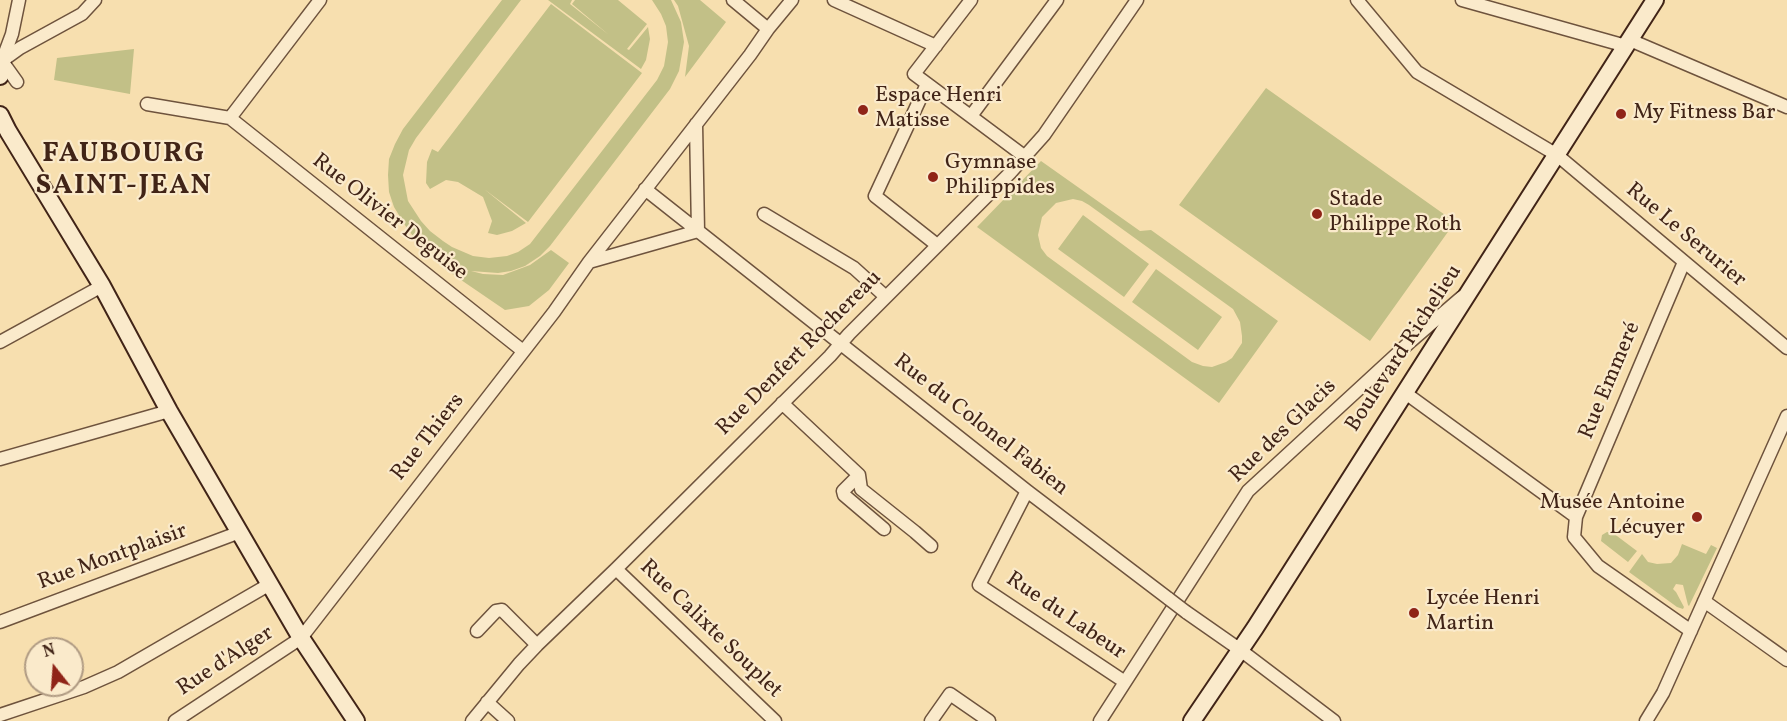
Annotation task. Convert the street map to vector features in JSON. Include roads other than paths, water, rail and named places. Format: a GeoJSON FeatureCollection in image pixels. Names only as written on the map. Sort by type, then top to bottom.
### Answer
{"type":"FeatureCollection","features":[{"type":"Feature","properties":{"kind":"main road","name":"Boulevard Richelieu"},"geometry":{"type":"LineString","coordinates":[[1192,721],[1255,628],[1655,0]]}},
{"type":"Feature","properties":{"kind":"main road"},"geometry":{"type":"LineString","coordinates":[[0,115],[102,286],[169,411],[301,638],[356,721]]}},
{"type":"Feature","properties":{"kind":"street"},"geometry":{"type":"LineString","coordinates":[[1,66],[12,34],[19,0]]}},
{"type":"Feature","properties":{"kind":"street"},"geometry":{"type":"LineString","coordinates":[[1,66],[82,14],[95,0]]}},
{"type":"Feature","properties":{"kind":"street"},"geometry":{"type":"LineString","coordinates":[[147,104],[230,118],[320,0]]}},
{"type":"Feature","properties":{"kind":"street"},"geometry":{"type":"LineString","coordinates":[[733,0],[768,29]]}},
{"type":"Feature","properties":{"kind":"street"},"geometry":{"type":"LineString","coordinates":[[589,262],[698,231],[696,124],[792,0]]}},
{"type":"Feature","properties":{"kind":"street"},"geometry":{"type":"LineString","coordinates":[[834,0],[936,46]]}},
{"type":"Feature","properties":{"kind":"street"},"geometry":{"type":"LineString","coordinates":[[971,0],[914,74],[1024,156]]}},
{"type":"Feature","properties":{"kind":"street"},"geometry":{"type":"LineString","coordinates":[[971,116],[1057,0]]}},
{"type":"Feature","properties":{"kind":"street","name":"Rue Denfert Rochereau"},"geometry":{"type":"LineString","coordinates":[[472,721],[537,645],[616,569],[1010,173],[1044,135],[1137,0]]}},
{"type":"Feature","properties":{"kind":"street","name":"Rue Le Serurier"},"geometry":{"type":"LineString","coordinates":[[1357,0],[1417,72],[1557,154],[1787,348]]}},
{"type":"Feature","properties":{"kind":"street"},"geometry":{"type":"LineString","coordinates":[[1462,0],[1628,43],[1787,107]]}},
{"type":"Feature","properties":{"kind":"street"},"geometry":{"type":"LineString","coordinates":[[1,66],[17,82]]}},
{"type":"Feature","properties":{"kind":"street"},"geometry":{"type":"LineString","coordinates":[[927,84],[875,196],[938,245]]}},
{"type":"Feature","properties":{"kind":"street","name":"Rue Olivier Deguise"},"geometry":{"type":"LineString","coordinates":[[230,118],[523,351]]}},
{"type":"Feature","properties":{"kind":"street","name":"Rue Thiers"},"geometry":{"type":"LineString","coordinates":[[301,638],[554,312],[589,262],[696,124]]}},
{"type":"Feature","properties":{"kind":"street","name":"Rue du Colonel Fabien"},"geometry":{"type":"LineString","coordinates":[[645,189],[1027,491],[1334,721]]}},
{"type":"Feature","properties":{"kind":"street"},"geometry":{"type":"LineString","coordinates":[[764,214],[854,268],[886,297]]}},
{"type":"Feature","properties":{"kind":"street","name":"Rue Emmeré"},"geometry":{"type":"LineString","coordinates":[[1576,517],[1684,262]]}},
{"type":"Feature","properties":{"kind":"street"},"geometry":{"type":"LineString","coordinates":[[0,342],[102,286]]}},
{"type":"Feature","properties":{"kind":"street","name":"Rue des Glacis"},"geometry":{"type":"LineString","coordinates":[[1100,721],[1248,491],[1470,290]]}},
{"type":"Feature","properties":{"kind":"street"},"geometry":{"type":"LineString","coordinates":[[1404,392],[1576,517],[1574,537],[1598,566],[1690,631]]}},
{"type":"Feature","properties":{"kind":"street"},"geometry":{"type":"LineString","coordinates":[[782,403],[859,475],[861,489],[931,546]]}},
{"type":"Feature","properties":{"kind":"street"},"geometry":{"type":"LineString","coordinates":[[0,459],[169,411]]}},
{"type":"Feature","properties":{"kind":"street"},"geometry":{"type":"LineString","coordinates":[[1646,721],[1663,693],[1787,416]]}},
{"type":"Feature","properties":{"kind":"street"},"geometry":{"type":"LineString","coordinates":[[859,475],[843,491],[844,495],[884,529]]}},
{"type":"Feature","properties":{"kind":"street","name":"Rue du Labeur"},"geometry":{"type":"LineString","coordinates":[[1027,491],[979,585],[1125,682]]}},
{"type":"Feature","properties":{"kind":"street","name":"Rue Montplaisir"},"geometry":{"type":"LineString","coordinates":[[0,622],[240,532]]}},
{"type":"Feature","properties":{"kind":"street","name":"Rue Calixte Souplet"},"geometry":{"type":"LineString","coordinates":[[616,569],[760,716],[775,721]]}},
{"type":"Feature","properties":{"kind":"street"},"geometry":{"type":"LineString","coordinates":[[0,715],[84,687],[118,672],[270,584]]}},
{"type":"Feature","properties":{"kind":"street"},"geometry":{"type":"LineString","coordinates":[[1704,601],[1787,660]]}},
{"type":"Feature","properties":{"kind":"street"},"geometry":{"type":"LineString","coordinates":[[477,631],[496,611],[502,610],[537,645]]}},
{"type":"Feature","properties":{"kind":"street","name":"Rue d'Alger"},"geometry":{"type":"LineString","coordinates":[[175,721],[301,638]]}},
{"type":"Feature","properties":{"kind":"street"},"geometry":{"type":"LineString","coordinates":[[931,721],[950,694],[989,721]]}},
{"type":"Feature","properties":{"kind":"street"},"geometry":{"type":"LineString","coordinates":[[487,702],[508,721]]}},
{"type":"Feature","properties":{"kind":"place","name":"Espace Henri Matisse"},"geometry":{"type":"Point","coordinates":[863,110]}},
{"type":"Feature","properties":{"kind":"place","name":"My Fitness Bar"},"geometry":{"type":"Point","coordinates":[1621,114]}},
{"type":"Feature","properties":{"kind":"place","name":"Gymnase Philippides"},"geometry":{"type":"Point","coordinates":[933,177]}},
{"type":"Feature","properties":{"kind":"place","name":"Stade Philippe Roth"},"geometry":{"type":"Point","coordinates":[1317,214]}},
{"type":"Feature","properties":{"kind":"place","name":"Musée Antoine Lécuyer"},"geometry":{"type":"Point","coordinates":[1697,517]}},
{"type":"Feature","properties":{"kind":"place","name":"Lycée Henri Martin"},"geometry":{"type":"Point","coordinates":[1414,613]}},
{"type":"Feature","properties":{"kind":"district","name":"FAUBOURG SAINT-JEAN"},"geometry":{"type":"Point","coordinates":[124,172]}}]}
